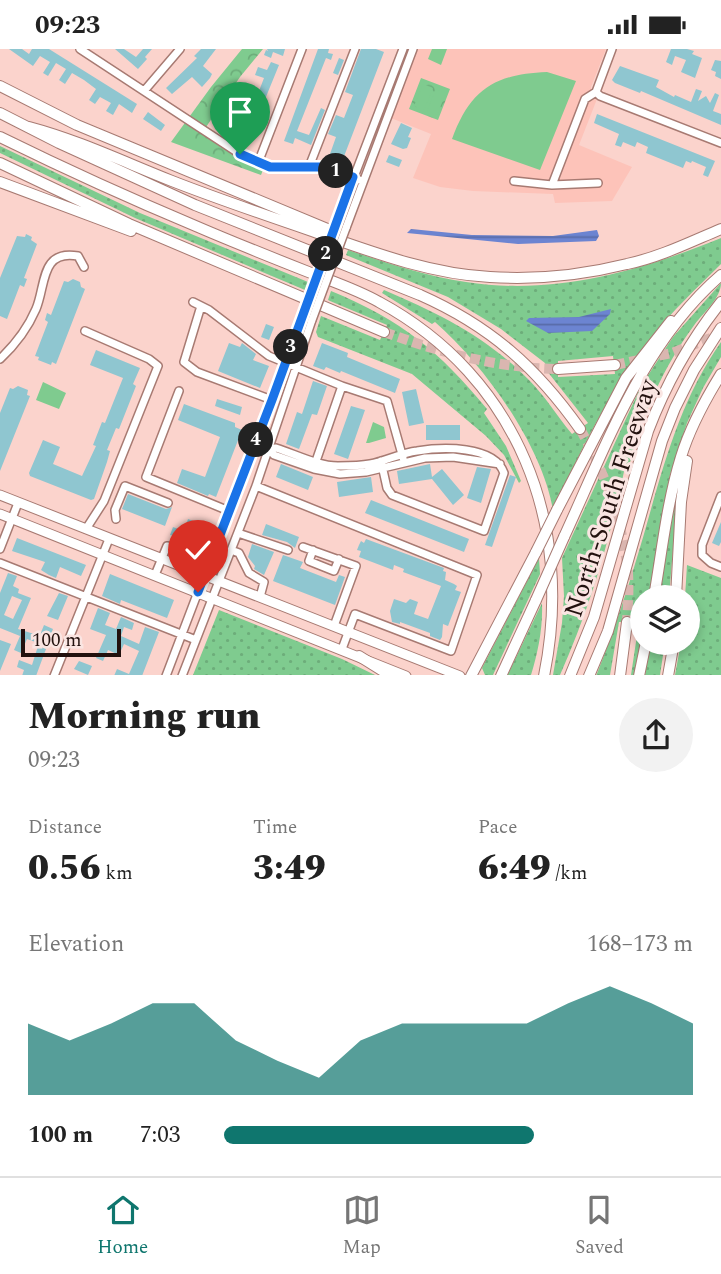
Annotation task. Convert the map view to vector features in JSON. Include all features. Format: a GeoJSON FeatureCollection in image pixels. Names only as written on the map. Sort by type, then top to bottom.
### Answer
{"type":"FeatureCollection","features":[{"type":"Feature","properties":{"kind":"highway"},"geometry":{"type":"LineString","coordinates":[[0,86],[77,125],[354,240],[374,251]]}},
{"type":"Feature","properties":{"kind":"highway"},"geometry":{"type":"LineString","coordinates":[[0,113],[195,205],[450,309],[491,334],[528,365],[580,429]]}},
{"type":"Feature","properties":{"kind":"highway"},"geometry":{"type":"LineString","coordinates":[[29,127],[65,136],[217,198],[374,251],[432,268],[490,278],[567,275],[630,264],[721,229]]}},
{"type":"Feature","properties":{"kind":"highway"},"geometry":{"type":"LineString","coordinates":[[0,137],[164,213],[379,301],[421,328],[464,366],[505,419],[533,475],[544,511],[554,606],[544,675]]}},
{"type":"Feature","properties":{"kind":"highway"},"geometry":{"type":"LineString","coordinates":[[0,163],[164,239],[384,333]]}},
{"type":"Feature","properties":{"kind":"highway"},"geometry":{"type":"LineString","coordinates":[[0,182],[155,241],[164,239]]}},
{"type":"Feature","properties":{"kind":"highway"},"geometry":{"type":"LineString","coordinates":[[501,675],[636,385],[652,357],[685,312],[721,275]]}},
{"type":"Feature","properties":{"kind":"highway","name":"North-South Freeway"},"geometry":{"type":"LineString","coordinates":[[570,675],[594,617],[648,431],[688,348],[721,302]]}},
{"type":"Feature","properties":{"kind":"highway"},"geometry":{"type":"LineString","coordinates":[[471,675],[626,378],[667,325],[677,315],[685,312]]}},
{"type":"Feature","properties":{"kind":"highway","name":"North-South Freeway"},"geometry":{"type":"LineString","coordinates":[[589,675],[608,631],[666,430],[694,370],[721,328]]}},
{"type":"Feature","properties":{"kind":"highway"},"geometry":{"type":"LineString","coordinates":[[558,369],[615,365]]}},
{"type":"Feature","properties":{"kind":"highway"},"geometry":{"type":"LineString","coordinates":[[656,585],[674,484],[682,456],[694,423],[721,374]]}},
{"type":"Feature","properties":{"kind":"highway"},"geometry":{"type":"LineString","coordinates":[[677,585],[683,479],[690,449],[713,387]]}},
{"type":"Feature","properties":{"kind":"highway"},"geometry":{"type":"LineString","coordinates":[[620,675],[627,622]]}},
{"type":"Feature","properties":{"kind":"highway"},"geometry":{"type":"LineString","coordinates":[[639,675],[643,655]]}},
{"type":"Feature","properties":{"kind":"highway"},"geometry":{"type":"LineString","coordinates":[[668,675],[672,655]]}},
{"type":"Feature","properties":{"kind":"highway"},"geometry":{"type":"LineString","coordinates":[[359,656],[391,675]]}},
{"type":"Feature","properties":{"kind":"main road"},"geometry":{"type":"LineString","coordinates":[[0,495],[460,675]]}},
{"type":"Feature","properties":{"kind":"main road"},"geometry":{"type":"LineString","coordinates":[[0,514],[406,675]]}},
{"type":"Feature","properties":{"kind":"street"},"geometry":{"type":"LineString","coordinates":[[80,49],[240,154],[258,163],[277,168],[328,168],[362,181]]}},
{"type":"Feature","properties":{"kind":"street"},"geometry":{"type":"LineString","coordinates":[[144,91],[180,49]]}},
{"type":"Feature","properties":{"kind":"street"},"geometry":{"type":"LineString","coordinates":[[258,163],[302,49]]}},
{"type":"Feature","properties":{"kind":"street"},"geometry":{"type":"LineString","coordinates":[[309,167],[355,49]]}},
{"type":"Feature","properties":{"kind":"street"},"geometry":{"type":"LineString","coordinates":[[166,675],[403,49]]}},
{"type":"Feature","properties":{"kind":"street"},"geometry":{"type":"LineString","coordinates":[[182,675],[256,486],[312,320],[413,49]]}},
{"type":"Feature","properties":{"kind":"street"},"geometry":{"type":"LineString","coordinates":[[552,185],[584,99],[596,92],[612,49]]}},
{"type":"Feature","properties":{"kind":"street"},"geometry":{"type":"LineString","coordinates":[[596,92],[600,96],[721,143]]}},
{"type":"Feature","properties":{"kind":"street"},"geometry":{"type":"LineString","coordinates":[[514,181],[552,185],[598,183]]}},
{"type":"Feature","properties":{"kind":"street"},"geometry":{"type":"LineString","coordinates":[[0,359],[19,341],[27,327],[37,307],[44,275],[56,258],[67,254],[78,256],[84,267]]}},
{"type":"Feature","properties":{"kind":"street"},"geometry":{"type":"LineString","coordinates":[[193,302],[222,319],[269,356],[387,401],[403,458]]}},
{"type":"Feature","properties":{"kind":"street"},"geometry":{"type":"LineString","coordinates":[[201,306],[184,362],[197,372],[272,400]]}},
{"type":"Feature","properties":{"kind":"street"},"geometry":{"type":"LineString","coordinates":[[85,331],[149,359],[158,366],[104,501],[86,529]]}},
{"type":"Feature","properties":{"kind":"street"},"geometry":{"type":"LineString","coordinates":[[315,465],[342,386]]}},
{"type":"Feature","properties":{"kind":"street"},"geometry":{"type":"LineString","coordinates":[[179,391],[146,477],[229,511]]}},
{"type":"Feature","properties":{"kind":"street"},"geometry":{"type":"LineString","coordinates":[[268,449],[276,448],[315,465],[333,466],[382,465],[415,451],[450,449],[474,452],[501,464],[504,474],[484,531],[391,495],[382,465]]}},
{"type":"Feature","properties":{"kind":"street"},"geometry":{"type":"LineString","coordinates":[[116,519],[116,510],[125,486],[168,503]]}},
{"type":"Feature","properties":{"kind":"street"},"geometry":{"type":"LineString","coordinates":[[256,486],[477,575],[451,652],[355,614],[342,649]]}},
{"type":"Feature","properties":{"kind":"street"},"geometry":{"type":"LineString","coordinates":[[721,496],[702,545],[702,555],[721,567]]}},
{"type":"Feature","properties":{"kind":"street"},"geometry":{"type":"LineString","coordinates":[[233,501],[248,507]]}},
{"type":"Feature","properties":{"kind":"street"},"geometry":{"type":"LineString","coordinates":[[0,549],[18,503]]}},
{"type":"Feature","properties":{"kind":"street"},"geometry":{"type":"LineString","coordinates":[[238,533],[288,550]]}},
{"type":"Feature","properties":{"kind":"street"},"geometry":{"type":"LineString","coordinates":[[54,675],[109,538]]}},
{"type":"Feature","properties":{"kind":"street"},"geometry":{"type":"LineString","coordinates":[[155,575],[167,546],[211,559]]}},
{"type":"Feature","properties":{"kind":"street"},"geometry":{"type":"LineString","coordinates":[[303,547],[356,566],[334,626]]}},
{"type":"Feature","properties":{"kind":"street"},"geometry":{"type":"LineString","coordinates":[[231,550],[245,560],[249,573],[264,582],[260,597]]}},
{"type":"Feature","properties":{"kind":"street"},"geometry":{"type":"LineString","coordinates":[[313,550],[309,561],[334,571],[339,559]]}},
{"type":"Feature","properties":{"kind":"street"},"geometry":{"type":"LineString","coordinates":[[0,563],[196,640]]}},
{"type":"Feature","properties":{"kind":"shaded area"},"geometry":{"type":"Polygon","coordinates":[[[418,49],[606,49],[591,87],[597,99],[579,145],[632,167],[612,201],[555,203],[553,194],[473,191],[440,187],[413,178],[431,134],[391,118],[418,49]]]}},
{"type":"Feature","properties":{"kind":"green space"},"geometry":{"type":"Polygon","coordinates":[[[242,49],[263,49],[240,77],[202,133],[263,170],[261,175],[171,142],[242,49]]]}},
{"type":"Feature","properties":{"kind":"green space"},"geometry":{"type":"Polygon","coordinates":[[[432,49],[447,49],[441,65],[428,59],[432,49]]]}},
{"type":"Feature","properties":{"kind":"green space"},"geometry":{"type":"Polygon","coordinates":[[[547,72],[576,81],[540,170],[452,139],[467,108],[486,88],[512,76],[547,72]]]}},
{"type":"Feature","properties":{"kind":"green space"},"geometry":{"type":"Polygon","coordinates":[[[421,78],[450,89],[438,120],[409,109],[421,78]]]}},
{"type":"Feature","properties":{"kind":"green space"},"geometry":{"type":"Polygon","coordinates":[[[423,84],[433,88],[424,110],[414,106],[423,84]]]}},
{"type":"Feature","properties":{"kind":"green space"},"geometry":{"type":"Polygon","coordinates":[[[436,89],[446,93],[437,115],[427,111],[436,89]]]}},
{"type":"Feature","properties":{"kind":"green space"},"geometry":{"type":"Polygon","coordinates":[[[0,146],[140,213],[308,282],[305,290],[135,218],[0,153],[0,146]]]}},
{"type":"Feature","properties":{"kind":"green space"},"geometry":{"type":"Polygon","coordinates":[[[721,238],[721,264],[667,318],[622,378],[574,465],[553,510],[547,485],[524,433],[473,360],[435,322],[432,324],[382,293],[384,290],[443,317],[496,351],[535,386],[572,434],[588,423],[547,371],[545,363],[501,329],[448,297],[346,255],[348,250],[421,273],[466,282],[532,286],[596,278],[721,238]],[[613,356],[558,361],[558,377],[615,374],[613,356]]]}},
{"type":"Feature","properties":{"kind":"green space"},"geometry":{"type":"Polygon","coordinates":[[[721,283],[715,299],[673,357],[647,410],[629,467],[625,467],[606,547],[590,599],[560,675],[553,675],[562,623],[562,558],[641,386],[673,337],[721,283]]]}},
{"type":"Feature","properties":{"kind":"green space"},"geometry":{"type":"Polygon","coordinates":[[[331,291],[399,326],[418,339],[452,370],[487,409],[484,413],[506,446],[521,481],[519,483],[504,455],[486,436],[412,374],[318,337],[316,332],[321,316],[380,340],[387,325],[328,300],[331,291]]]}},
{"type":"Feature","properties":{"kind":"green space"},"geometry":{"type":"Polygon","coordinates":[[[721,342],[721,357],[687,423],[670,475],[651,585],[630,585],[630,622],[619,622],[610,675],[596,675],[628,588],[674,435],[694,387],[721,342]]]}},
{"type":"Feature","properties":{"kind":"green space"},"geometry":{"type":"Polygon","coordinates":[[[43,382],[66,393],[59,409],[36,400],[43,382]]]}},
{"type":"Feature","properties":{"kind":"green space"},"geometry":{"type":"Polygon","coordinates":[[[373,422],[384,427],[386,438],[366,443],[373,422]]]}},
{"type":"Feature","properties":{"kind":"green space"},"geometry":{"type":"Polygon","coordinates":[[[675,502],[677,502],[670,585],[661,585],[675,502]]]}},
{"type":"Feature","properties":{"kind":"green space"},"geometry":{"type":"Polygon","coordinates":[[[539,558],[540,574],[493,675],[485,675],[482,668],[539,558]]]}},
{"type":"Feature","properties":{"kind":"green space"},"geometry":{"type":"Polygon","coordinates":[[[687,565],[721,578],[721,675],[675,675],[679,655],[700,655],[700,585],[686,585],[687,565]]]}},
{"type":"Feature","properties":{"kind":"green space"},"geometry":{"type":"Polygon","coordinates":[[[542,603],[540,640],[531,675],[507,675],[542,603]]]}},
{"type":"Feature","properties":{"kind":"green space"},"geometry":{"type":"Polygon","coordinates":[[[219,610],[342,659],[375,675],[193,675],[219,610]]]}},
{"type":"Feature","properties":{"kind":"green space"},"geometry":{"type":"Polygon","coordinates":[[[634,655],[638,655],[635,675],[631,675],[634,655]]]}},
{"type":"Feature","properties":{"kind":"green space"},"geometry":{"type":"Polygon","coordinates":[[[649,655],[663,655],[660,675],[645,675],[649,655]]]}},
{"type":"Feature","properties":{"kind":"water"},"geometry":{"type":"Polygon","coordinates":[[[411,229],[472,235],[553,236],[597,230],[599,236],[596,241],[518,244],[407,233],[411,229]]]}},
{"type":"Feature","properties":{"kind":"water"},"geometry":{"type":"Polygon","coordinates":[[[611,309],[610,314],[592,331],[548,333],[526,321],[529,318],[579,317],[611,309]]]}},
{"type":"Feature","properties":{"kind":"building"},"geometry":{"type":"Polygon","coordinates":[[[9,49],[22,49],[29,54],[32,49],[49,49],[137,104],[132,113],[119,104],[113,115],[106,111],[111,103],[100,97],[95,104],[89,100],[96,89],[84,80],[72,73],[65,84],[59,80],[66,69],[56,63],[48,76],[43,73],[50,62],[40,56],[33,66],[9,49]]]}},
{"type":"Feature","properties":{"kind":"building"},"geometry":{"type":"Polygon","coordinates":[[[115,49],[124,49],[136,57],[143,49],[152,49],[138,69],[115,49]]]}},
{"type":"Feature","properties":{"kind":"building"},"geometry":{"type":"Polygon","coordinates":[[[201,49],[216,49],[203,66],[212,74],[210,78],[202,87],[192,77],[172,94],[166,88],[197,58],[194,56],[201,49]]]}},
{"type":"Feature","properties":{"kind":"building"},"geometry":{"type":"Polygon","coordinates":[[[267,49],[285,49],[283,56],[273,52],[271,58],[264,55],[267,49]]]}},
{"type":"Feature","properties":{"kind":"building"},"geometry":{"type":"Polygon","coordinates":[[[318,49],[329,49],[328,53],[333,54],[331,60],[326,58],[297,131],[309,135],[321,108],[325,110],[311,145],[295,138],[293,144],[284,141],[318,49]]]}},
{"type":"Feature","properties":{"kind":"building"},"geometry":{"type":"Polygon","coordinates":[[[361,49],[384,52],[343,159],[330,154],[336,137],[328,134],[336,115],[344,118],[353,95],[345,92],[361,49]]]}},
{"type":"Feature","properties":{"kind":"building"},"geometry":{"type":"Polygon","coordinates":[[[671,49],[694,51],[692,54],[702,58],[695,78],[681,72],[686,60],[675,56],[672,65],[666,62],[671,49]]]}},
{"type":"Feature","properties":{"kind":"building"},"geometry":{"type":"Polygon","coordinates":[[[339,58],[344,60],[338,75],[333,73],[339,58]]]}},
{"type":"Feature","properties":{"kind":"building"},"geometry":{"type":"Polygon","coordinates":[[[715,60],[721,61],[721,79],[711,70],[715,60]]]}},
{"type":"Feature","properties":{"kind":"building"},"geometry":{"type":"Polygon","coordinates":[[[271,62],[279,65],[248,141],[241,138],[264,78],[255,75],[258,67],[267,70],[271,62]]]}},
{"type":"Feature","properties":{"kind":"building"},"geometry":{"type":"Polygon","coordinates":[[[620,66],[659,80],[656,87],[674,97],[675,95],[691,102],[696,89],[702,91],[698,101],[706,96],[710,103],[715,93],[719,95],[713,111],[721,114],[721,125],[641,91],[640,93],[615,83],[612,80],[620,66]]]}},
{"type":"Feature","properties":{"kind":"building"},"geometry":{"type":"Polygon","coordinates":[[[237,99],[248,103],[235,122],[230,119],[227,124],[215,116],[220,108],[230,115],[237,99]]]}},
{"type":"Feature","properties":{"kind":"building"},"geometry":{"type":"Polygon","coordinates":[[[148,112],[165,125],[161,131],[143,119],[148,112]]]}},
{"type":"Feature","properties":{"kind":"building"},"geometry":{"type":"Polygon","coordinates":[[[597,114],[715,161],[708,177],[703,175],[706,167],[686,161],[683,168],[646,153],[648,147],[637,142],[635,147],[623,142],[621,147],[615,145],[619,134],[594,123],[597,114]]]}},
{"type":"Feature","properties":{"kind":"building"},"geometry":{"type":"Polygon","coordinates":[[[401,123],[412,128],[407,148],[403,149],[391,144],[401,123]]]}},
{"type":"Feature","properties":{"kind":"building"},"geometry":{"type":"Polygon","coordinates":[[[389,155],[402,160],[399,167],[386,162],[389,155]]]}},
{"type":"Feature","properties":{"kind":"building"},"geometry":{"type":"Polygon","coordinates":[[[26,234],[37,244],[24,278],[27,279],[24,287],[20,285],[7,319],[0,316],[0,278],[17,236],[25,237],[26,234]]]}},
{"type":"Feature","properties":{"kind":"building"},"geometry":{"type":"Polygon","coordinates":[[[73,279],[80,282],[85,289],[56,364],[52,362],[51,365],[35,356],[48,322],[45,320],[47,313],[51,315],[64,281],[73,279]]]}},
{"type":"Feature","properties":{"kind":"building"},"geometry":{"type":"Polygon","coordinates":[[[266,324],[274,327],[269,340],[261,337],[266,324]]]}},
{"type":"Feature","properties":{"kind":"building"},"geometry":{"type":"Polygon","coordinates":[[[229,343],[240,347],[242,343],[256,354],[253,360],[269,366],[260,388],[218,371],[229,343]]]}},
{"type":"Feature","properties":{"kind":"building"},"geometry":{"type":"Polygon","coordinates":[[[322,343],[348,353],[347,357],[400,379],[395,393],[341,371],[340,373],[326,367],[324,370],[313,366],[322,343]]]}},
{"type":"Feature","properties":{"kind":"building"},"geometry":{"type":"Polygon","coordinates":[[[96,350],[140,368],[133,384],[136,386],[119,429],[116,428],[107,450],[110,451],[107,462],[94,499],[91,500],[30,476],[29,473],[43,440],[60,447],[53,464],[82,476],[96,446],[93,445],[102,422],[105,423],[123,378],[90,365],[96,350]]]}},
{"type":"Feature","properties":{"kind":"building"},"geometry":{"type":"Polygon","coordinates":[[[313,381],[327,386],[317,415],[312,414],[299,449],[286,444],[297,412],[302,414],[313,381]]]}},
{"type":"Feature","properties":{"kind":"building"},"geometry":{"type":"Polygon","coordinates":[[[18,386],[28,390],[27,395],[30,396],[0,471],[0,413],[10,388],[18,386]]]}},
{"type":"Feature","properties":{"kind":"building"},"geometry":{"type":"Polygon","coordinates":[[[416,389],[424,423],[409,426],[402,392],[416,389]]]}},
{"type":"Feature","properties":{"kind":"building"},"geometry":{"type":"Polygon","coordinates":[[[217,399],[242,407],[240,415],[215,406],[217,399]]]}},
{"type":"Feature","properties":{"kind":"building"},"geometry":{"type":"Polygon","coordinates":[[[184,404],[235,423],[235,427],[242,430],[216,497],[177,483],[182,469],[205,477],[220,437],[178,420],[184,404]]]}},
{"type":"Feature","properties":{"kind":"building"},"geometry":{"type":"Polygon","coordinates":[[[351,406],[365,410],[348,459],[334,454],[351,406]]]}},
{"type":"Feature","properties":{"kind":"building"},"geometry":{"type":"Polygon","coordinates":[[[426,425],[460,425],[460,440],[426,440],[426,425]]]}},
{"type":"Feature","properties":{"kind":"building"},"geometry":{"type":"Polygon","coordinates":[[[281,464],[313,477],[308,490],[276,477],[281,464]]]}},
{"type":"Feature","properties":{"kind":"building"},"geometry":{"type":"Polygon","coordinates":[[[430,464],[432,477],[442,469],[464,495],[453,505],[432,479],[399,484],[397,471],[430,464]]]}},
{"type":"Feature","properties":{"kind":"building"},"geometry":{"type":"Polygon","coordinates":[[[477,467],[491,469],[481,503],[467,498],[477,467]]]}},
{"type":"Feature","properties":{"kind":"building"},"geometry":{"type":"Polygon","coordinates":[[[510,475],[516,477],[492,547],[485,545],[510,475]]]}},
{"type":"Feature","properties":{"kind":"building"},"geometry":{"type":"Polygon","coordinates":[[[371,477],[373,492],[339,497],[337,482],[371,477]]]}},
{"type":"Feature","properties":{"kind":"building"},"geometry":{"type":"Polygon","coordinates":[[[128,494],[166,509],[172,507],[165,526],[122,509],[128,494]]]}},
{"type":"Feature","properties":{"kind":"building"},"geometry":{"type":"Polygon","coordinates":[[[371,500],[469,539],[464,552],[365,513],[371,500]]]}},
{"type":"Feature","properties":{"kind":"building"},"geometry":{"type":"Polygon","coordinates":[[[188,519],[201,524],[197,534],[193,533],[189,544],[176,541],[178,537],[170,535],[173,527],[184,531],[188,519]]]}},
{"type":"Feature","properties":{"kind":"building"},"geometry":{"type":"Polygon","coordinates":[[[721,522],[721,542],[719,546],[712,543],[721,522]]]}},
{"type":"Feature","properties":{"kind":"building"},"geometry":{"type":"Polygon","coordinates":[[[266,524],[299,537],[295,548],[287,542],[262,535],[266,524]]]}},
{"type":"Feature","properties":{"kind":"building"},"geometry":{"type":"Polygon","coordinates":[[[17,538],[86,565],[81,576],[60,567],[56,578],[49,575],[41,570],[45,562],[12,551],[17,538]]]}},
{"type":"Feature","properties":{"kind":"building"},"geometry":{"type":"Polygon","coordinates":[[[366,539],[444,568],[445,580],[457,586],[455,590],[461,592],[448,626],[443,624],[440,640],[430,636],[430,633],[400,622],[392,622],[390,611],[394,599],[406,603],[410,599],[418,602],[414,614],[428,619],[441,586],[403,572],[404,569],[394,565],[393,570],[359,557],[361,551],[357,550],[361,541],[364,543],[366,539]]]}},
{"type":"Feature","properties":{"kind":"building"},"geometry":{"type":"Polygon","coordinates":[[[252,544],[274,552],[264,575],[254,569],[255,566],[248,557],[252,544]]]}},
{"type":"Feature","properties":{"kind":"building"},"geometry":{"type":"Polygon","coordinates":[[[283,555],[303,562],[300,568],[336,582],[339,575],[345,577],[335,605],[273,581],[283,555]]]}},
{"type":"Feature","properties":{"kind":"building"},"geometry":{"type":"Polygon","coordinates":[[[8,573],[17,576],[13,586],[19,589],[18,593],[31,598],[18,629],[44,637],[41,644],[27,639],[21,653],[14,650],[20,636],[0,628],[0,593],[8,573]],[[12,596],[4,615],[13,619],[22,600],[12,596]]]}},
{"type":"Feature","properties":{"kind":"building"},"geometry":{"type":"Polygon","coordinates":[[[110,574],[174,600],[167,618],[121,600],[120,604],[102,596],[110,574]]]}},
{"type":"Feature","properties":{"kind":"building"},"geometry":{"type":"Polygon","coordinates":[[[59,593],[68,596],[58,620],[47,616],[59,593]]]}},
{"type":"Feature","properties":{"kind":"building"},"geometry":{"type":"Polygon","coordinates":[[[98,608],[110,613],[105,625],[116,629],[121,617],[134,623],[132,630],[124,627],[121,636],[139,644],[145,627],[159,632],[142,675],[114,675],[117,669],[129,674],[139,651],[124,644],[119,655],[108,650],[103,661],[96,658],[106,635],[90,629],[98,608]]]}},
{"type":"Feature","properties":{"kind":"building"},"geometry":{"type":"Polygon","coordinates":[[[44,625],[53,629],[49,639],[40,635],[44,625]]]}},
{"type":"Feature","properties":{"kind":"building"},"geometry":{"type":"Polygon","coordinates":[[[0,640],[11,644],[0,671],[0,640]]]}},
{"type":"Feature","properties":{"kind":"building"},"geometry":{"type":"Polygon","coordinates":[[[38,646],[46,649],[36,675],[22,675],[24,670],[17,667],[19,660],[32,665],[38,646]]]}},
{"type":"Feature","properties":{"kind":"building"},"geometry":{"type":"Polygon","coordinates":[[[79,661],[92,666],[88,675],[74,669],[79,661]]]}},
{"type":"Feature","properties":{"kind":"tunnel"},"geometry":{"type":"LineString","coordinates":[[384,332],[470,358],[513,366],[558,369]]}},
{"type":"Feature","properties":{"kind":"tunnel"},"geometry":{"type":"LineString","coordinates":[[615,365],[672,353],[718,335]]}},
{"type":"Feature","properties":{"kind":"tunnel"},"geometry":{"type":"LineString","coordinates":[[580,429],[605,480],[622,535],[628,573],[627,622]]}},
{"type":"Feature","properties":{"kind":"route"},"geometry":{"type":"LineString","coordinates":[[198,592],[272,400],[353,177],[321,167],[270,167],[240,154]]}}]}
